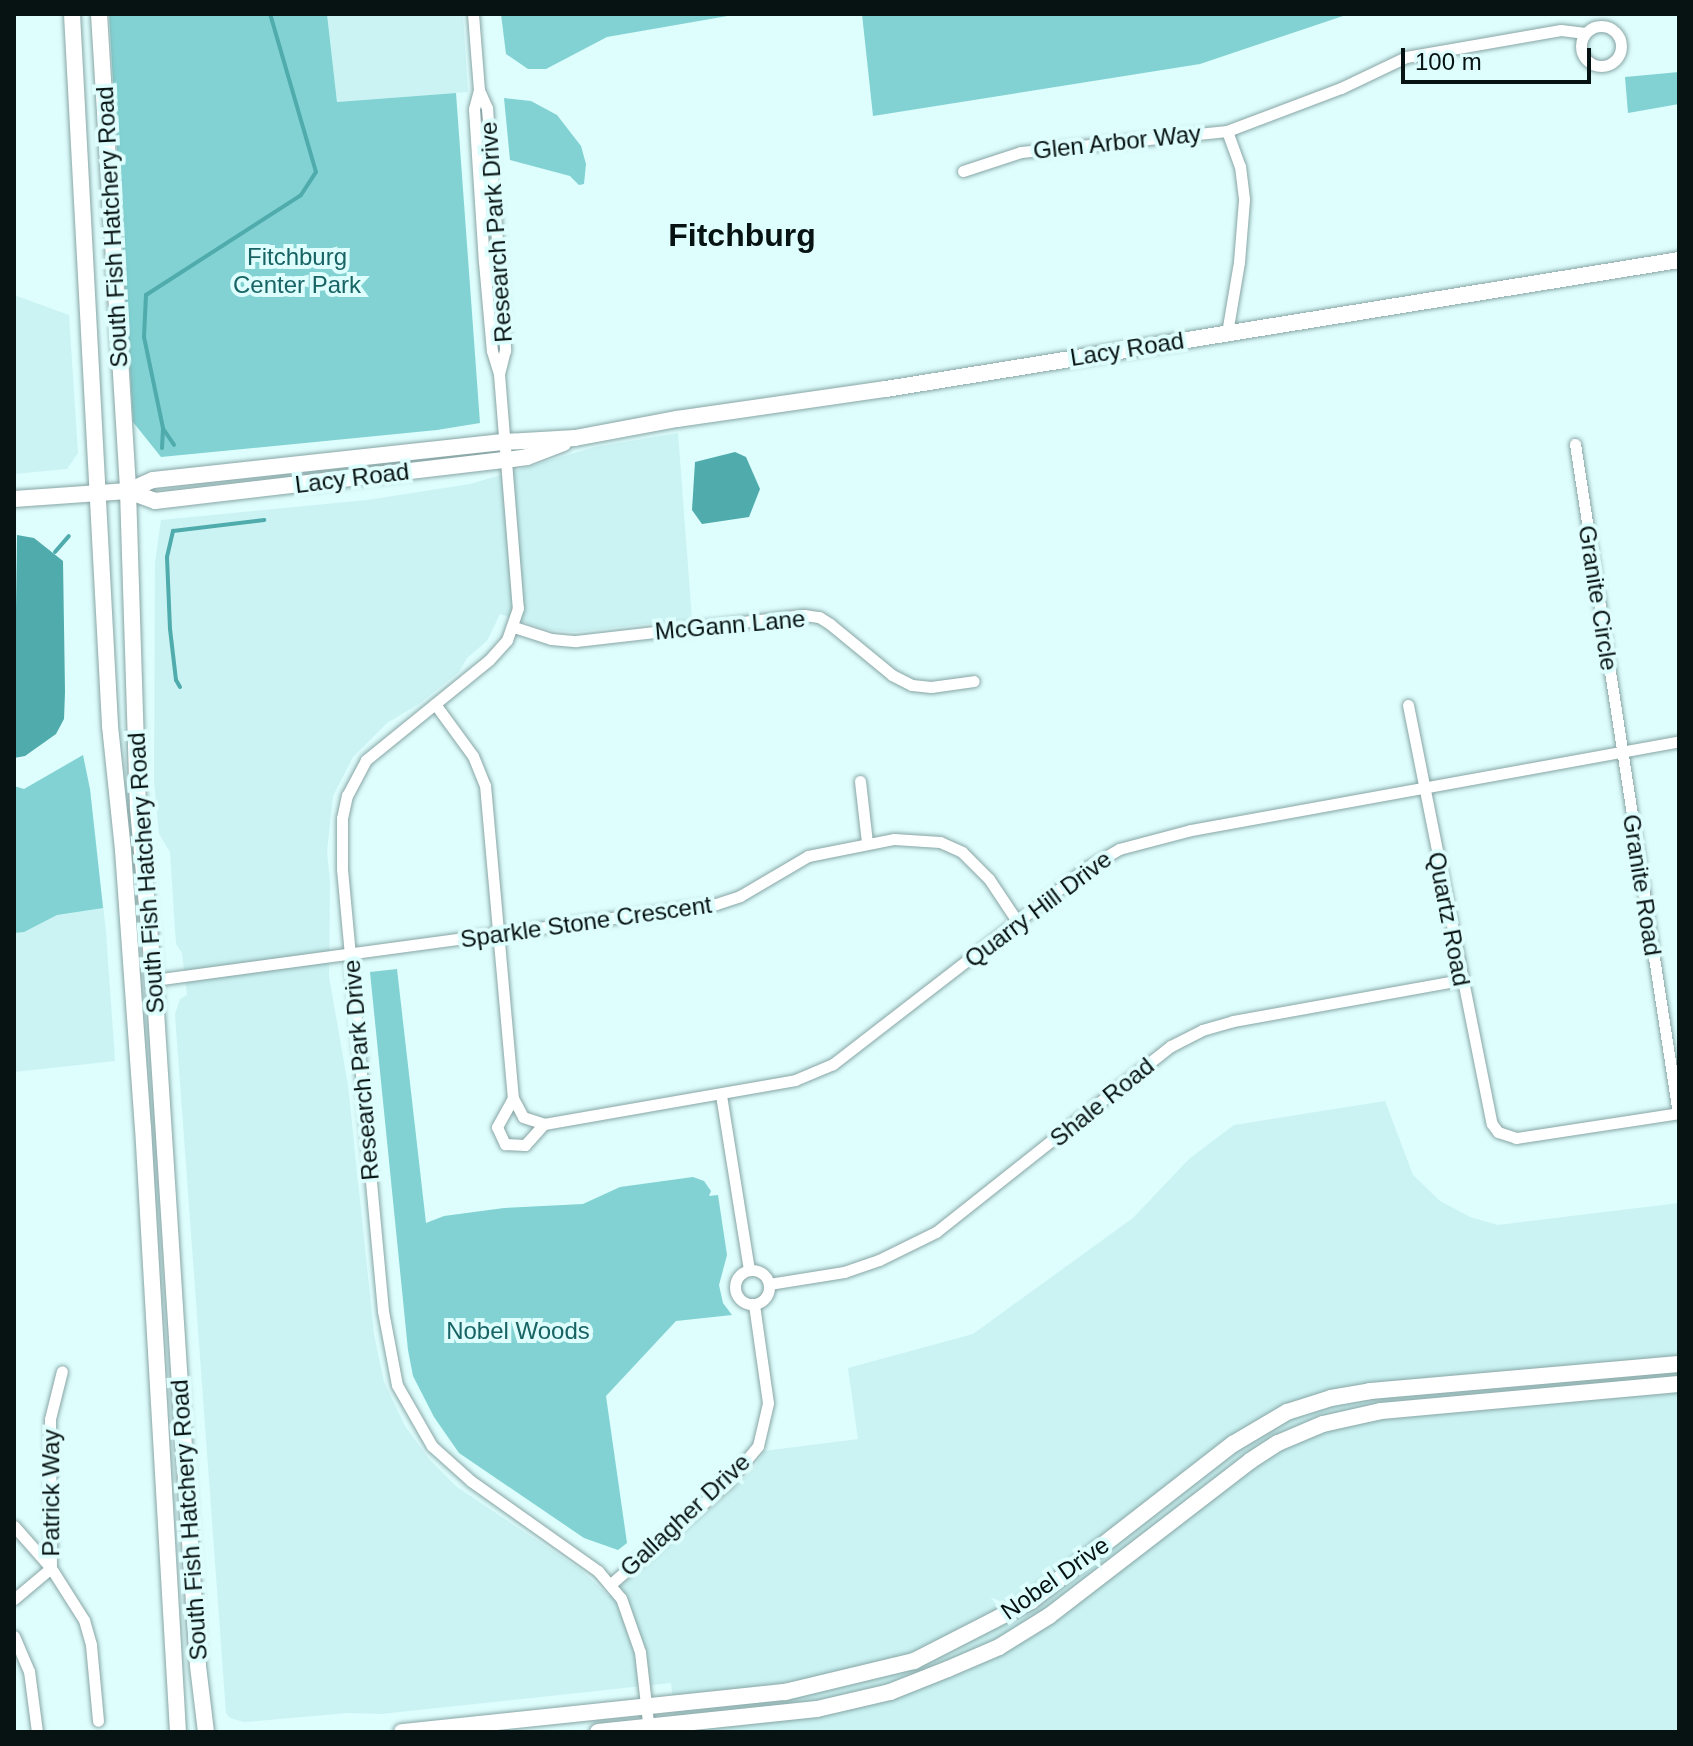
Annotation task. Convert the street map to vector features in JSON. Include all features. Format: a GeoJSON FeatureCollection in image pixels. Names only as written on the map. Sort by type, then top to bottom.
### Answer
{"type":"FeatureCollection","features":[{"type":"Feature","properties":{"kind":"main road","name":"South Fish Hatchery Road"},"geometry":{"type":"LineString","coordinates":[[72,14],[110,726],[124,864],[146,1184],[178,1732]]}},
{"type":"Feature","properties":{"kind":"main road","name":"South Fish Hatchery Road"},"geometry":{"type":"LineString","coordinates":[[99,14],[128,491],[138,809],[154,980],[196,1634],[206,1732]]}},
{"type":"Feature","properties":{"kind":"main road","name":"Lacy Road"},"geometry":{"type":"LineString","coordinates":[[14,499],[128,491],[153,480],[505,442],[575,438],[677,419],[1679,260]]}},
{"type":"Feature","properties":{"kind":"main road","name":"Lacy Road"},"geometry":{"type":"LineString","coordinates":[[128,491],[155,501],[506,460],[527,457],[575,438]]}},
{"type":"Feature","properties":{"kind":"main road","name":"Nobel Drive"},"geometry":{"type":"LineString","coordinates":[[402,1732],[646,1704],[785,1692],[912,1661],[1031,1601],[1238,1441],[1287,1412],[1331,1398],[1679,1364]]}},
{"type":"Feature","properties":{"kind":"main road","name":"Nobel Drive"},"geometry":{"type":"LineString","coordinates":[[598,1732],[817,1709],[890,1692],[999,1647],[1049,1616],[1250,1461],[1278,1443],[1323,1424],[1381,1411],[1679,1384]]}},
{"type":"Feature","properties":{"kind":"street","name":"Research Park Drive"},"geometry":{"type":"LineString","coordinates":[[473,14],[479,90],[487,108],[505,350],[499,374],[518,593],[514,627],[489,660],[366,760],[347,795],[340,840],[383,1311],[397,1385],[417,1425],[451,1466],[612,1583],[635,1629],[649,1729]]}},
{"type":"Feature","properties":{"kind":"street","name":"Glen Arbor Way"},"geometry":{"type":"LineString","coordinates":[[963,171],[1021,152],[1227,131],[1341,88],[1406,57],[1561,30],[1585,33]]}},
{"type":"Feature","properties":{"kind":"street","name":"Glen Arbor Way"},"geometry":{"type":"LineString","coordinates":[[1227,131],[1240,166],[1244,200],[1239,262],[1227,333]]}},
{"type":"Feature","properties":{"kind":"street","name":"Granite Circle"},"geometry":{"type":"LineString","coordinates":[[1575,444],[1621,752]]}},
{"type":"Feature","properties":{"kind":"street","name":"McGann Lane"},"geometry":{"type":"LineString","coordinates":[[514,627],[551,639],[576,641],[804,615],[819,617],[892,675],[912,685],[931,687],[974,681]]}},
{"type":"Feature","properties":{"kind":"street"},"geometry":{"type":"LineString","coordinates":[[435,704],[473,756],[485,785],[513,1098],[497,1127],[505,1144],[525,1145],[544,1124]]}},
{"type":"Feature","properties":{"kind":"street","name":"Quartz Road"},"geometry":{"type":"LineString","coordinates":[[1408,705],[1488,1115],[1498,1132],[1516,1138],[1678,1113]]}},
{"type":"Feature","properties":{"kind":"street","name":"Quarry Hill Drive"},"geometry":{"type":"LineString","coordinates":[[513,1098],[523,1117],[544,1124],[795,1080],[833,1064],[1088,867],[1119,849],[1191,830],[1679,741]]}},
{"type":"Feature","properties":{"kind":"street","name":"Granite Road"},"geometry":{"type":"LineString","coordinates":[[1621,752],[1678,1113]]}},
{"type":"Feature","properties":{"kind":"street"},"geometry":{"type":"LineString","coordinates":[[860,781],[867,842]]}},
{"type":"Feature","properties":{"kind":"street","name":"Sparkle Stone Crescent"},"geometry":{"type":"LineString","coordinates":[[154,980],[716,904],[740,896],[808,856],[867,842],[916,837],[940,842],[962,852],[989,879],[1017,921]]}},
{"type":"Feature","properties":{"kind":"street","name":"Shale Road"},"geometry":{"type":"LineString","coordinates":[[769,1284],[844,1272],[879,1260],[936,1232],[1171,1046],[1202,1030],[1233,1021],[1461,980]]}},
{"type":"Feature","properties":{"kind":"street"},"geometry":{"type":"LineString","coordinates":[[721,1095],[749,1270]]}},
{"type":"Feature","properties":{"kind":"street"},"geometry":{"type":"LineString","coordinates":[[749,1270],[760,1273],[769,1284],[767,1296],[754,1305],[742,1302],[735,1293],[738,1276],[749,1270]]}},
{"type":"Feature","properties":{"kind":"street","name":"Gallagher Drive"},"geometry":{"type":"LineString","coordinates":[[612,1583],[728,1482],[747,1464],[758,1446],[768,1403],[754,1305]]}},
{"type":"Feature","properties":{"kind":"street","name":"Patrick Way"},"geometry":{"type":"LineString","coordinates":[[14,1599],[51,1568],[50,1419],[62,1371]]}},
{"type":"Feature","properties":{"kind":"street"},"geometry":{"type":"LineString","coordinates":[[14,1526],[72,1597],[88,1633],[98,1721]]}},
{"type":"Feature","properties":{"kind":"street"},"geometry":{"type":"LineString","coordinates":[[14,1636],[29,1671],[37,1732]]}},
{"type":"Feature","properties":{"kind":"shaded area"},"geometry":{"type":"Polygon","coordinates":[[[327,14],[463,14],[468,92],[337,102],[327,14]]]}},
{"type":"Feature","properties":{"kind":"shaded area"},"geometry":{"type":"Polygon","coordinates":[[[14,295],[69,315],[78,453],[67,469],[14,474],[14,295]]]}},
{"type":"Feature","properties":{"kind":"shaded area"},"geometry":{"type":"Polygon","coordinates":[[[678,433],[692,619],[575,632],[549,630],[500,614],[487,641],[467,658],[459,672],[419,704],[387,723],[353,757],[333,796],[327,851],[330,882],[329,977],[348,1085],[374,1334],[384,1382],[405,1426],[429,1459],[457,1487],[581,1570],[609,1596],[730,1492],[753,1470],[764,1451],[858,1439],[848,1368],[973,1334],[1133,1218],[1189,1159],[1234,1125],[1385,1101],[1413,1175],[1440,1201],[1470,1217],[1498,1225],[1679,1203],[1679,1732],[676,1732],[671,1683],[381,1714],[348,1713],[244,1722],[230,1718],[226,1713],[175,1014],[180,999],[187,995],[182,953],[176,944],[170,852],[159,834],[154,781],[155,563],[161,520],[367,500],[470,484],[595,447],[678,433]]]}},
{"type":"Feature","properties":{"kind":"shaded area"},"geometry":{"type":"Polygon","coordinates":[[[735,452],[746,457],[760,489],[749,517],[702,524],[692,510],[695,462],[735,452]]]}},
{"type":"Feature","properties":{"kind":"shaded area"},"geometry":{"type":"Polygon","coordinates":[[[17,535],[34,538],[63,561],[65,692],[64,719],[56,734],[25,756],[14,758],[17,535]]]}},
{"type":"Feature","properties":{"kind":"shaded area"},"geometry":{"type":"Polygon","coordinates":[[[14,786],[24,790],[90,789],[106,932],[115,1061],[14,1072],[14,786]]]}},
{"type":"Feature","properties":{"kind":"green space","name":"Fitchburg Center Park"},"geometry":{"type":"Polygon","coordinates":[[[109,14],[327,14],[337,102],[456,93],[480,423],[437,430],[161,457],[133,422],[109,14]]]}},
{"type":"Feature","properties":{"kind":"green space"},"geometry":{"type":"Polygon","coordinates":[[[501,14],[739,14],[607,37],[546,69],[528,69],[506,54],[501,14]]]}},
{"type":"Feature","properties":{"kind":"green space"},"geometry":{"type":"Polygon","coordinates":[[[862,14],[1349,14],[1200,64],[873,116],[862,14]]]}},
{"type":"Feature","properties":{"kind":"green space"},"geometry":{"type":"Polygon","coordinates":[[[1679,72],[1679,104],[1628,113],[1625,77],[1679,72]]]}},
{"type":"Feature","properties":{"kind":"green space"},"geometry":{"type":"Polygon","coordinates":[[[504,98],[531,101],[557,115],[581,146],[586,164],[584,184],[579,185],[570,176],[510,160],[504,98]]]}},
{"type":"Feature","properties":{"kind":"green space"},"geometry":{"type":"Polygon","coordinates":[[[83,755],[90,789],[103,908],[57,915],[24,932],[14,933],[14,786],[24,789],[83,755]]]}},
{"type":"Feature","properties":{"kind":"green space","name":"Nobel Woods"},"geometry":{"type":"Polygon","coordinates":[[[397,969],[426,1223],[444,1216],[504,1208],[583,1204],[620,1187],[693,1177],[704,1181],[711,1191],[709,1196],[718,1195],[727,1255],[719,1285],[723,1303],[732,1315],[676,1321],[606,1396],[627,1543],[618,1550],[584,1538],[459,1453],[434,1417],[413,1376],[370,972],[397,969]]]}},
{"type":"Feature","properties":{"kind":"waterway"},"geometry":{"type":"LineString","coordinates":[[162,448],[163,428],[144,337],[146,295],[301,195],[316,172],[270,14]]}},
{"type":"Feature","properties":{"kind":"waterway"},"geometry":{"type":"LineString","coordinates":[[164,430],[174,445]]}},
{"type":"Feature","properties":{"kind":"waterway"},"geometry":{"type":"LineString","coordinates":[[180,687],[176,680],[170,629],[167,557],[173,531],[264,520]]}},
{"type":"Feature","properties":{"kind":"waterway"},"geometry":{"type":"LineString","coordinates":[[55,552],[69,536]]}},
{"type":"Feature","properties":{"kind":"district","name":"Fitchburg"},"geometry":{"type":"Point","coordinates":[742,235]}}]}
